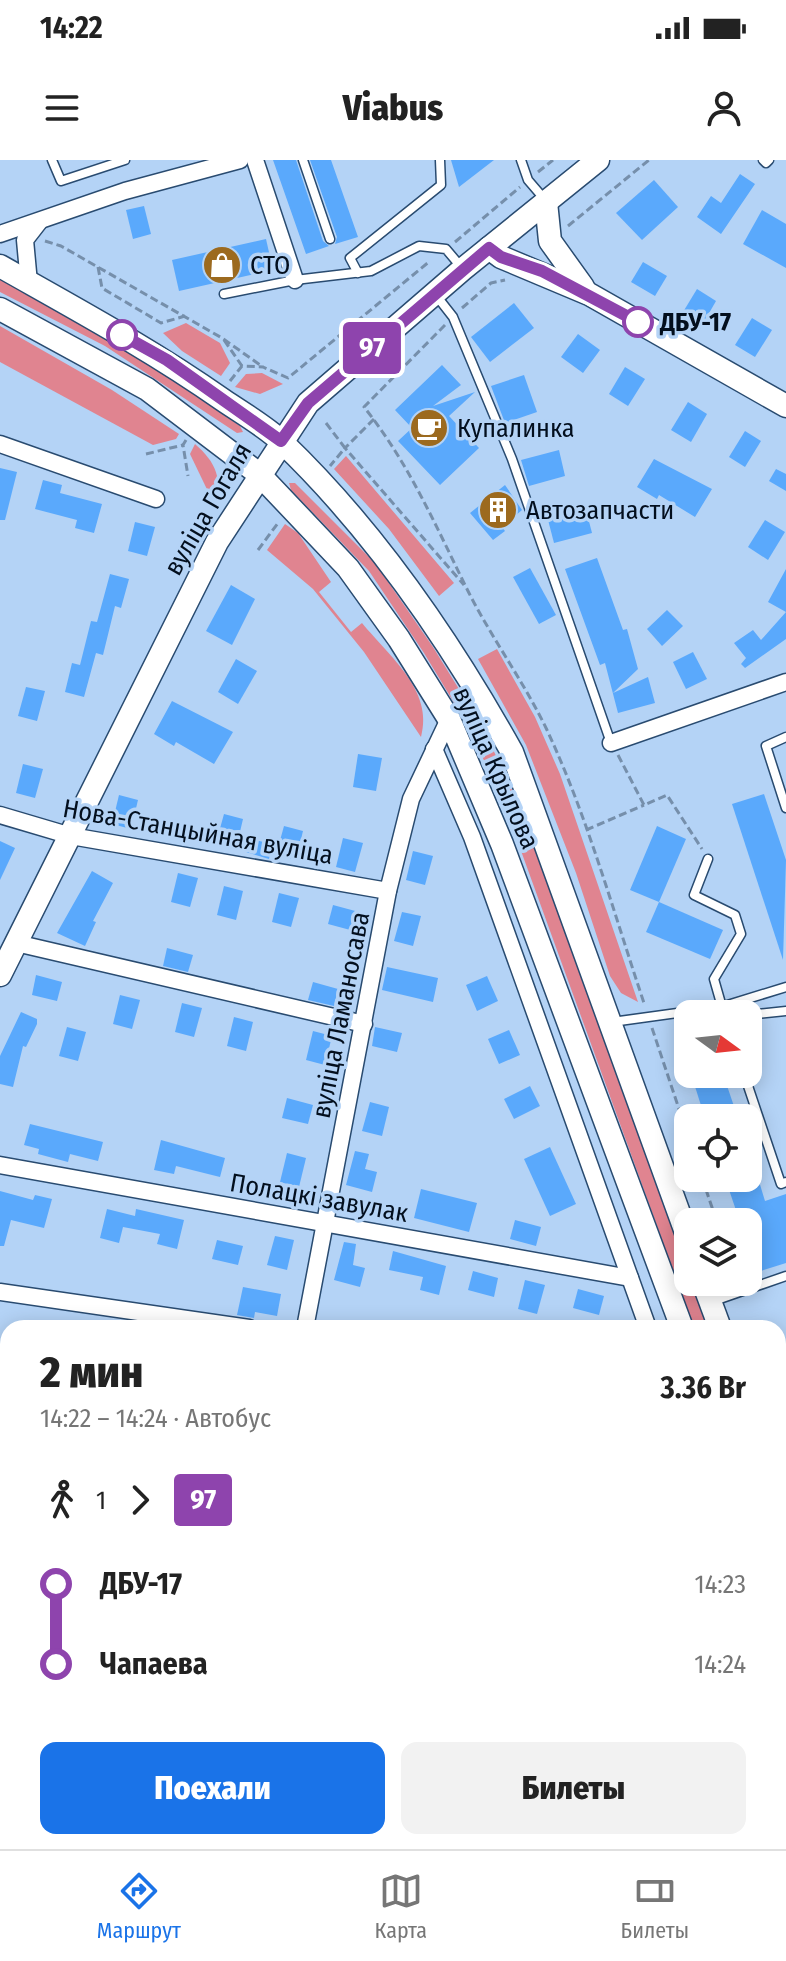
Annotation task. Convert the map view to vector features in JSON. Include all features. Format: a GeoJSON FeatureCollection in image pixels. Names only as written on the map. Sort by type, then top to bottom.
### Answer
{"type":"FeatureCollection","features":[{"type":"Feature","properties":{"kind":"main road","name":"вуліца Гогаля"},"geometry":{"type":"LineString","coordinates":[[0,975],[217,542],[308,403],[434,293],[598,160]]}},
{"type":"Feature","properties":{"kind":"main road"},"geometry":{"type":"LineString","coordinates":[[546,202],[550,241],[589,294]]}},
{"type":"Feature","properties":{"kind":"main road"},"geometry":{"type":"LineString","coordinates":[[489,248],[501,257],[589,294],[786,406]]}},
{"type":"Feature","properties":{"kind":"main road","name":"вуліца Крылова"},"geometry":{"type":"LineString","coordinates":[[0,266],[167,360],[281,441],[378,549],[476,688],[512,752],[677,1208]]}},
{"type":"Feature","properties":{"kind":"main road","name":"вуліца Крылова"},"geometry":{"type":"LineString","coordinates":[[0,309],[147,389],[259,474],[348,568],[449,719],[508,859],[679,1320]]}},
{"type":"Feature","properties":{"kind":"main road"},"geometry":{"type":"LineString","coordinates":[[708,1296],[717,1320]]}},
{"type":"Feature","properties":{"kind":"street"},"geometry":{"type":"LineString","coordinates":[[0,234],[125,191],[240,160]]}},
{"type":"Feature","properties":{"kind":"street"},"geometry":{"type":"LineString","coordinates":[[255,160],[295,280]]}},
{"type":"Feature","properties":{"kind":"street"},"geometry":{"type":"LineString","coordinates":[[29,283],[24,254],[27,235],[40,221]]}},
{"type":"Feature","properties":{"kind":"street"},"geometry":{"type":"LineString","coordinates":[[0,444],[156,499]]}},
{"type":"Feature","properties":{"kind":"street"},"geometry":{"type":"LineString","coordinates":[[611,743],[786,682]]}},
{"type":"Feature","properties":{"kind":"street","name":"вуліца Ламаносава"},"geometry":{"type":"LineString","coordinates":[[307,1320],[388,891],[411,799],[449,719]]}},
{"type":"Feature","properties":{"kind":"street"},"geometry":{"type":"LineString","coordinates":[[434,749],[472,837],[645,1320]]}},
{"type":"Feature","properties":{"kind":"street","name":"Нова-Станцыйная вуліца"},"geometry":{"type":"LineString","coordinates":[[0,815],[71,836],[388,891]]}},
{"type":"Feature","properties":{"kind":"street"},"geometry":{"type":"LineString","coordinates":[[16,943],[280,1007],[364,1024]]}},
{"type":"Feature","properties":{"kind":"street","name":"Полацкі завулак"},"geometry":{"type":"LineString","coordinates":[[0,1165],[630,1278]]}},
{"type":"Feature","properties":{"kind":"street"},"geometry":{"type":"LineString","coordinates":[[0,1292],[194,1320]]}},
{"type":"Feature","properties":{"kind":"lane"},"geometry":{"type":"LineString","coordinates":[[52,160],[61,181],[125,160]]}},
{"type":"Feature","properties":{"kind":"lane"},"geometry":{"type":"LineString","coordinates":[[303,160],[330,239]]}},
{"type":"Feature","properties":{"kind":"lane"},"geometry":{"type":"LineString","coordinates":[[358,273],[350,258],[441,185],[440,160]]}},
{"type":"Feature","properties":{"kind":"lane"},"geometry":{"type":"LineString","coordinates":[[521,160],[528,180],[546,202]]}},
{"type":"Feature","properties":{"kind":"lane"},"geometry":{"type":"LineString","coordinates":[[763,160],[769,160]]}},
{"type":"Feature","properties":{"kind":"lane"},"geometry":{"type":"LineString","coordinates":[[224,294],[295,280],[358,273],[387,265],[419,246],[446,249],[463,269]]}},
{"type":"Feature","properties":{"kind":"lane"},"geometry":{"type":"LineString","coordinates":[[434,293],[453,317],[537,524],[611,743]]}},
{"type":"Feature","properties":{"kind":"lane"},"geometry":{"type":"LineString","coordinates":[[786,737],[766,746],[786,808]]}},
{"type":"Feature","properties":{"kind":"lane"},"geometry":{"type":"LineString","coordinates":[[708,859],[694,895],[735,915],[741,934],[714,979],[719,1000]]}},
{"type":"Feature","properties":{"kind":"lane"},"geometry":{"type":"LineString","coordinates":[[751,1000],[786,987]]}},
{"type":"Feature","properties":{"kind":"lane"},"geometry":{"type":"LineString","coordinates":[[762,1014],[786,1011]]}},
{"type":"Feature","properties":{"kind":"lane"},"geometry":{"type":"LineString","coordinates":[[612,1022],[674,1015]]}},
{"type":"Feature","properties":{"kind":"lane"},"geometry":{"type":"LineString","coordinates":[[749,1088],[781,1184],[786,1182]]}},
{"type":"Feature","properties":{"kind":"lane"},"geometry":{"type":"LineString","coordinates":[[762,1281],[786,1276]]}},
{"type":"Feature","properties":{"kind":"path"},"geometry":{"type":"LineString","coordinates":[[27,235],[61,246],[222,338],[263,367],[288,378],[553,160]]}},
{"type":"Feature","properties":{"kind":"path"},"geometry":{"type":"LineString","coordinates":[[550,241],[649,160]]}},
{"type":"Feature","properties":{"kind":"path"},"geometry":{"type":"LineString","coordinates":[[98,267],[102,288],[161,323],[185,316]]}},
{"type":"Feature","properties":{"kind":"path"},"geometry":{"type":"LineString","coordinates":[[512,279],[491,283],[364,407],[388,437],[440,529],[466,588],[546,729],[586,830],[677,1104]]}},
{"type":"Feature","properties":{"kind":"path"},"geometry":{"type":"LineString","coordinates":[[222,338],[242,366]]}},
{"type":"Feature","properties":{"kind":"path"},"geometry":{"type":"LineString","coordinates":[[242,366],[263,367]]}},
{"type":"Feature","properties":{"kind":"path"},"geometry":{"type":"LineString","coordinates":[[227,384],[242,366]]}},
{"type":"Feature","properties":{"kind":"path"},"geometry":{"type":"LineString","coordinates":[[330,466],[374,419]]}},
{"type":"Feature","properties":{"kind":"path"},"geometry":{"type":"LineString","coordinates":[[326,423],[466,588]]}},
{"type":"Feature","properties":{"kind":"path"},"geometry":{"type":"LineString","coordinates":[[186,440],[183,445],[188,476]]}},
{"type":"Feature","properties":{"kind":"path"},"geometry":{"type":"LineString","coordinates":[[146,454],[183,445]]}},
{"type":"Feature","properties":{"kind":"path"},"geometry":{"type":"LineString","coordinates":[[258,550],[278,523]]}},
{"type":"Feature","properties":{"kind":"path"},"geometry":{"type":"LineString","coordinates":[[611,743],[644,805]]}},
{"type":"Feature","properties":{"kind":"path"},"geometry":{"type":"LineString","coordinates":[[586,830],[667,795],[708,859]]}},
{"type":"Feature","properties":{"kind":"shaded area"},"geometry":{"type":"Polygon","coordinates":[[[0,277],[157,369],[240,426],[243,432],[237,433],[105,346],[0,292],[0,277]]]}},
{"type":"Feature","properties":{"kind":"shaded area"},"geometry":{"type":"Polygon","coordinates":[[[186,323],[220,343],[230,363],[221,376],[182,351],[163,333],[186,323]]]}},
{"type":"Feature","properties":{"kind":"shaded area"},"geometry":{"type":"Polygon","coordinates":[[[0,326],[112,390],[179,434],[176,439],[153,445],[0,362],[0,326]]]}},
{"type":"Feature","properties":{"kind":"shaded area"},"geometry":{"type":"Polygon","coordinates":[[[262,373],[283,384],[260,394],[235,387],[246,374],[262,373]]]}},
{"type":"Feature","properties":{"kind":"shaded area"},"geometry":{"type":"Polygon","coordinates":[[[195,444],[216,472],[218,488],[215,506],[190,454],[195,444]]]}},
{"type":"Feature","properties":{"kind":"shaded area"},"geometry":{"type":"Polygon","coordinates":[[[346,456],[454,583],[439,596],[389,529],[334,469],[346,456]]]}},
{"type":"Feature","properties":{"kind":"shaded area"},"geometry":{"type":"Polygon","coordinates":[[[289,483],[295,483],[375,563],[433,647],[483,728],[519,805],[674,1231],[674,1273],[508,815],[471,731],[369,571],[291,490],[289,483]]]}},
{"type":"Feature","properties":{"kind":"shaded area"},"geometry":{"type":"Polygon","coordinates":[[[285,524],[298,533],[331,582],[319,592],[351,632],[362,623],[407,676],[421,705],[421,737],[364,652],[313,589],[267,550],[285,524]]]}},
{"type":"Feature","properties":{"kind":"shaded area"},"geometry":{"type":"Polygon","coordinates":[[[497,649],[535,717],[560,774],[638,1002],[621,993],[610,976],[576,873],[526,745],[478,659],[497,649]]]}},
{"type":"Feature","properties":{"kind":"shaded area"},"geometry":{"type":"Polygon","coordinates":[[[682,1296],[697,1296],[706,1320],[691,1320],[682,1296]]]}},
{"type":"Feature","properties":{"kind":"building"},"geometry":{"type":"Polygon","coordinates":[[[273,160],[296,160],[323,241],[329,246],[306,254],[273,160]]]}},
{"type":"Feature","properties":{"kind":"building"},"geometry":{"type":"Polygon","coordinates":[[[310,160],[331,160],[358,237],[335,244],[337,237],[310,160]]]}},
{"type":"Feature","properties":{"kind":"building"},"geometry":{"type":"Polygon","coordinates":[[[451,160],[494,160],[459,187],[451,160]]]}},
{"type":"Feature","properties":{"kind":"building"},"geometry":{"type":"Polygon","coordinates":[[[740,174],[755,184],[721,234],[697,217],[711,196],[721,203],[740,174]]]}},
{"type":"Feature","properties":{"kind":"building"},"geometry":{"type":"Polygon","coordinates":[[[654,180],[678,207],[642,240],[616,213],[654,180]]]}},
{"type":"Feature","properties":{"kind":"building"},"geometry":{"type":"Polygon","coordinates":[[[144,206],[151,234],[133,239],[126,210],[144,206]]]}},
{"type":"Feature","properties":{"kind":"building"},"geometry":{"type":"Polygon","coordinates":[[[762,210],[786,224],[786,268],[743,244],[762,210]]]}},
{"type":"Feature","properties":{"kind":"building","name":"СТО"},"geometry":{"type":"Polygon","coordinates":[[[266,239],[273,270],[179,291],[172,260],[266,239]]]}},
{"type":"Feature","properties":{"kind":"building"},"geometry":{"type":"Polygon","coordinates":[[[643,262],[667,276],[655,296],[631,282],[643,262]]]}},
{"type":"Feature","properties":{"kind":"building"},"geometry":{"type":"Polygon","coordinates":[[[697,289],[716,301],[700,329],[680,317],[697,289]]]}},
{"type":"Feature","properties":{"kind":"building"},"geometry":{"type":"Polygon","coordinates":[[[514,303],[534,328],[490,362],[471,337],[514,303]]]}},
{"type":"Feature","properties":{"kind":"building"},"geometry":{"type":"Polygon","coordinates":[[[752,318],[772,330],[755,357],[735,345],[752,318]]]}},
{"type":"Feature","properties":{"kind":"building"},"geometry":{"type":"Polygon","coordinates":[[[578,334],[600,350],[583,373],[561,357],[578,334]]]}},
{"type":"Feature","properties":{"kind":"building"},"geometry":{"type":"Polygon","coordinates":[[[442,365],[461,385],[433,406],[475,392],[449,416],[479,448],[440,485],[398,441],[412,428],[395,410],[442,365]]]}},
{"type":"Feature","properties":{"kind":"building"},"geometry":{"type":"Polygon","coordinates":[[[625,367],[645,379],[628,406],[609,394],[625,367]]]}},
{"type":"Feature","properties":{"kind":"building"},"geometry":{"type":"Polygon","coordinates":[[[524,375],[537,412],[505,423],[491,386],[524,375]]]}},
{"type":"Feature","properties":{"kind":"building"},"geometry":{"type":"Polygon","coordinates":[[[688,402],[707,414],[691,442],[671,430],[688,402]]]}},
{"type":"Feature","properties":{"kind":"building"},"geometry":{"type":"Polygon","coordinates":[[[745,431],[761,441],[745,467],[729,457],[745,431]]]}},
{"type":"Feature","properties":{"kind":"building"},"geometry":{"type":"Polygon","coordinates":[[[559,450],[565,476],[529,486],[521,460],[559,450]]]}},
{"type":"Feature","properties":{"kind":"building"},"geometry":{"type":"Polygon","coordinates":[[[654,459],[712,489],[695,517],[659,495],[657,499],[637,487],[654,459]]]}},
{"type":"Feature","properties":{"kind":"building"},"geometry":{"type":"Polygon","coordinates":[[[0,468],[17,472],[5,520],[0,520],[0,468]]]}},
{"type":"Feature","properties":{"kind":"building"},"geometry":{"type":"Polygon","coordinates":[[[776,469],[786,474],[786,491],[769,481],[776,469]]]}},
{"type":"Feature","properties":{"kind":"building"},"geometry":{"type":"Polygon","coordinates":[[[43,480],[62,485],[60,493],[102,504],[94,533],[75,528],[77,520],[35,509],[43,480]]]}},
{"type":"Feature","properties":{"kind":"building"},"geometry":{"type":"Polygon","coordinates":[[[505,485],[522,510],[502,527],[505,531],[493,540],[470,513],[505,485]]]}},
{"type":"Feature","properties":{"kind":"building"},"geometry":{"type":"Polygon","coordinates":[[[585,506],[592,533],[554,543],[547,516],[585,506]]]}},
{"type":"Feature","properties":{"kind":"building"},"geometry":{"type":"Polygon","coordinates":[[[765,520],[785,532],[768,560],[748,547],[765,520]]]}},
{"type":"Feature","properties":{"kind":"building"},"geometry":{"type":"Polygon","coordinates":[[[135,522],[155,527],[147,556],[128,551],[135,522]]]}},
{"type":"Feature","properties":{"kind":"building"},"geometry":{"type":"Polygon","coordinates":[[[597,558],[623,630],[627,629],[638,669],[613,693],[648,677],[655,703],[618,713],[605,663],[600,665],[565,569],[597,558]]]}},
{"type":"Feature","properties":{"kind":"building"},"geometry":{"type":"Polygon","coordinates":[[[530,568],[556,615],[539,624],[513,577],[530,568]]]}},
{"type":"Feature","properties":{"kind":"building"},"geometry":{"type":"Polygon","coordinates":[[[786,569],[786,612],[768,602],[786,569]]]}},
{"type":"Feature","properties":{"kind":"building"},"geometry":{"type":"Polygon","coordinates":[[[110,574],[129,579],[121,608],[115,606],[103,655],[96,653],[84,697],[65,692],[72,663],[80,665],[91,621],[97,622],[110,574]]]}},
{"type":"Feature","properties":{"kind":"building"},"geometry":{"type":"Polygon","coordinates":[[[231,585],[255,599],[232,645],[206,631],[231,585]]]}},
{"type":"Feature","properties":{"kind":"building"},"geometry":{"type":"Polygon","coordinates":[[[667,610],[683,626],[662,646],[647,629],[667,610]]]}},
{"type":"Feature","properties":{"kind":"building"},"geometry":{"type":"Polygon","coordinates":[[[786,612],[786,639],[745,668],[741,664],[746,658],[734,643],[753,630],[761,640],[786,612]]]}},
{"type":"Feature","properties":{"kind":"building"},"geometry":{"type":"Polygon","coordinates":[[[693,652],[707,679],[686,689],[673,662],[693,652]]]}},
{"type":"Feature","properties":{"kind":"building"},"geometry":{"type":"Polygon","coordinates":[[[236,659],[257,671],[238,704],[218,692],[236,659]]]}},
{"type":"Feature","properties":{"kind":"building"},"geometry":{"type":"Polygon","coordinates":[[[26,687],[45,691],[37,721],[18,716],[26,687]]]}},
{"type":"Feature","properties":{"kind":"building"},"geometry":{"type":"Polygon","coordinates":[[[172,701],[233,732],[214,764],[176,742],[174,746],[154,734],[172,701]]]}},
{"type":"Feature","properties":{"kind":"building"},"geometry":{"type":"Polygon","coordinates":[[[358,754],[382,758],[376,791],[353,787],[358,754]]]}},
{"type":"Feature","properties":{"kind":"building"},"geometry":{"type":"Polygon","coordinates":[[[23,764],[43,769],[35,798],[16,793],[23,764]]]}},
{"type":"Feature","properties":{"kind":"building"},"geometry":{"type":"Polygon","coordinates":[[[764,794],[786,860],[783,960],[732,804],[764,794]]]}},
{"type":"Feature","properties":{"kind":"building"},"geometry":{"type":"Polygon","coordinates":[[[119,795],[138,800],[131,829],[112,824],[119,795]]]}},
{"type":"Feature","properties":{"kind":"building"},"geometry":{"type":"Polygon","coordinates":[[[224,814],[243,819],[239,836],[272,844],[269,859],[216,843],[224,814]]]}},
{"type":"Feature","properties":{"kind":"building"},"geometry":{"type":"Polygon","coordinates":[[[284,826],[303,831],[296,860],[276,855],[284,826]]]}},
{"type":"Feature","properties":{"kind":"building"},"geometry":{"type":"Polygon","coordinates":[[[657,826],[686,839],[659,902],[630,890],[657,826]]]}},
{"type":"Feature","properties":{"kind":"building"},"geometry":{"type":"Polygon","coordinates":[[[343,838],[363,843],[355,872],[336,867],[343,838]]]}},
{"type":"Feature","properties":{"kind":"building"},"geometry":{"type":"Polygon","coordinates":[[[0,841],[15,848],[0,880],[0,841]]]}},
{"type":"Feature","properties":{"kind":"building"},"geometry":{"type":"Polygon","coordinates":[[[413,851],[433,856],[425,885],[406,880],[413,851]]]}},
{"type":"Feature","properties":{"kind":"building"},"geometry":{"type":"Polygon","coordinates":[[[92,871],[113,883],[93,921],[96,922],[85,946],[57,933],[92,871]]]}},
{"type":"Feature","properties":{"kind":"building"},"geometry":{"type":"Polygon","coordinates":[[[178,873],[198,878],[190,907],[171,902],[178,873]]]}},
{"type":"Feature","properties":{"kind":"building"},"geometry":{"type":"Polygon","coordinates":[[[224,886],[243,891],[236,920],[217,915],[224,886]]]}},
{"type":"Feature","properties":{"kind":"building"},"geometry":{"type":"Polygon","coordinates":[[[279,893],[299,898],[291,927],[272,922],[279,893]]]}},
{"type":"Feature","properties":{"kind":"building"},"geometry":{"type":"Polygon","coordinates":[[[659,902],[723,930],[710,959],[646,932],[659,902]]]}},
{"type":"Feature","properties":{"kind":"building"},"geometry":{"type":"Polygon","coordinates":[[[333,905],[359,912],[354,931],[328,924],[333,905]]]}},
{"type":"Feature","properties":{"kind":"building"},"geometry":{"type":"Polygon","coordinates":[[[402,912],[421,916],[413,946],[394,941],[402,912]]]}},
{"type":"Feature","properties":{"kind":"building"},"geometry":{"type":"Polygon","coordinates":[[[167,948],[193,955],[188,972],[163,966],[167,948]]]}},
{"type":"Feature","properties":{"kind":"building"},"geometry":{"type":"Polygon","coordinates":[[[387,967],[438,978],[433,1002],[382,990],[387,967]]]}},
{"type":"Feature","properties":{"kind":"building"},"geometry":{"type":"Polygon","coordinates":[[[36,975],[62,982],[57,1001],[32,995],[36,975]]]}},
{"type":"Feature","properties":{"kind":"building"},"geometry":{"type":"Polygon","coordinates":[[[487,976],[498,1001],[477,1011],[466,985],[487,976]]]}},
{"type":"Feature","properties":{"kind":"building"},"geometry":{"type":"Polygon","coordinates":[[[313,982],[338,989],[334,1006],[308,1000],[313,982]]]}},
{"type":"Feature","properties":{"kind":"building"},"geometry":{"type":"Polygon","coordinates":[[[120,995],[140,1000],[132,1029],[113,1024],[120,995]]]}},
{"type":"Feature","properties":{"kind":"building"},"geometry":{"type":"Polygon","coordinates":[[[182,1003],[202,1008],[194,1037],[175,1032],[182,1003]]]}},
{"type":"Feature","properties":{"kind":"building"},"geometry":{"type":"Polygon","coordinates":[[[21,1012],[37,1019],[37,1024],[26,1047],[23,1046],[13,1087],[0,1084],[0,1056],[21,1012]]]}},
{"type":"Feature","properties":{"kind":"building"},"geometry":{"type":"Polygon","coordinates":[[[234,1017],[253,1022],[246,1051],[227,1046],[234,1017]]]}},
{"type":"Feature","properties":{"kind":"building"},"geometry":{"type":"Polygon","coordinates":[[[67,1027],[86,1032],[78,1061],[59,1056],[67,1027]]]}},
{"type":"Feature","properties":{"kind":"building"},"geometry":{"type":"Polygon","coordinates":[[[375,1027],[402,1033],[397,1052],[372,1046],[375,1027]]]}},
{"type":"Feature","properties":{"kind":"building"},"geometry":{"type":"Polygon","coordinates":[[[509,1030],[520,1055],[499,1064],[488,1039],[509,1030]]]}},
{"type":"Feature","properties":{"kind":"building"},"geometry":{"type":"Polygon","coordinates":[[[313,1031],[332,1036],[325,1065],[306,1060],[313,1031]]]}},
{"type":"Feature","properties":{"kind":"building"},"geometry":{"type":"Polygon","coordinates":[[[530,1086],[540,1106],[514,1119],[504,1099],[530,1086]]]}},
{"type":"Feature","properties":{"kind":"building"},"geometry":{"type":"Polygon","coordinates":[[[695,1088],[728,1088],[733,1104],[701,1104],[695,1088]]]}},
{"type":"Feature","properties":{"kind":"building"},"geometry":{"type":"Polygon","coordinates":[[[287,1098],[313,1105],[308,1124],[282,1118],[287,1098]]]}},
{"type":"Feature","properties":{"kind":"building"},"geometry":{"type":"Polygon","coordinates":[[[370,1102],[389,1107],[382,1136],[362,1131],[370,1102]]]}},
{"type":"Feature","properties":{"kind":"building"},"geometry":{"type":"Polygon","coordinates":[[[30,1124],[103,1142],[98,1161],[70,1154],[68,1162],[38,1154],[39,1149],[24,1145],[30,1124]]]}},
{"type":"Feature","properties":{"kind":"building"},"geometry":{"type":"Polygon","coordinates":[[[161,1140],[225,1158],[220,1177],[176,1166],[174,1174],[154,1170],[161,1140]]]}},
{"type":"Feature","properties":{"kind":"building"},"geometry":{"type":"Polygon","coordinates":[[[550,1147],[576,1204],[550,1216],[524,1159],[550,1147]]]}},
{"type":"Feature","properties":{"kind":"building"},"geometry":{"type":"Polygon","coordinates":[[[355,1151],[369,1154],[365,1169],[377,1172],[372,1192],[346,1185],[355,1151]]]}},
{"type":"Feature","properties":{"kind":"building"},"geometry":{"type":"Polygon","coordinates":[[[287,1153],[306,1158],[299,1187],[280,1182],[287,1153]]]}},
{"type":"Feature","properties":{"kind":"building"},"geometry":{"type":"Polygon","coordinates":[[[421,1189],[477,1203],[469,1232],[414,1218],[421,1189]]]}},
{"type":"Feature","properties":{"kind":"building"},"geometry":{"type":"Polygon","coordinates":[[[0,1191],[33,1200],[35,1195],[52,1199],[44,1228],[11,1220],[4,1246],[0,1246],[0,1191]]]}},
{"type":"Feature","properties":{"kind":"building"},"geometry":{"type":"Polygon","coordinates":[[[762,1191],[765,1201],[786,1194],[786,1263],[762,1271],[762,1208],[735,1208],[730,1192],[762,1191]]]}},
{"type":"Feature","properties":{"kind":"building"},"geometry":{"type":"Polygon","coordinates":[[[387,1202],[399,1205],[395,1221],[383,1218],[387,1202]]]}},
{"type":"Feature","properties":{"kind":"building"},"geometry":{"type":"Polygon","coordinates":[[[107,1209],[135,1216],[136,1209],[184,1220],[177,1249],[157,1244],[160,1234],[123,1227],[119,1243],[100,1238],[107,1209]]]}},
{"type":"Feature","properties":{"kind":"building"},"geometry":{"type":"Polygon","coordinates":[[[515,1220],[541,1227],[536,1246],[510,1239],[515,1220]]]}},
{"type":"Feature","properties":{"kind":"building"},"geometry":{"type":"Polygon","coordinates":[[[275,1236],[294,1240],[287,1270],[267,1265],[275,1236]]]}},
{"type":"Feature","properties":{"kind":"building"},"geometry":{"type":"Polygon","coordinates":[[[217,1240],[243,1246],[238,1265],[212,1259],[217,1240]]]}},
{"type":"Feature","properties":{"kind":"building"},"geometry":{"type":"Polygon","coordinates":[[[344,1242],[356,1244],[353,1265],[365,1268],[360,1287],[334,1280],[344,1242]]]}},
{"type":"Feature","properties":{"kind":"building"},"geometry":{"type":"Polygon","coordinates":[[[393,1251],[446,1266],[439,1295],[420,1290],[423,1277],[389,1270],[393,1251]]]}},
{"type":"Feature","properties":{"kind":"building"},"geometry":{"type":"Polygon","coordinates":[[[473,1271],[498,1278],[494,1297],[468,1290],[473,1271]]]}},
{"type":"Feature","properties":{"kind":"building"},"geometry":{"type":"Polygon","coordinates":[[[525,1280],[545,1285],[537,1314],[518,1309],[525,1280]]]}},
{"type":"Feature","properties":{"kind":"building"},"geometry":{"type":"Polygon","coordinates":[[[243,1287],[281,1294],[277,1316],[255,1312],[254,1318],[237,1315],[243,1287]]]}},
{"type":"Feature","properties":{"kind":"building"},"geometry":{"type":"Polygon","coordinates":[[[578,1289],[604,1296],[599,1315],[573,1308],[578,1289]]]}},
{"type":"Feature","properties":{"kind":"bus line","name":"97"},"geometry":{"type":"LineString","coordinates":[[122,335],[167,360],[281,441],[308,403],[489,248],[501,257],[542,271],[589,294],[638,322]]}},
{"type":"Feature","properties":{"kind":"place","name":"СТО"},"geometry":{"type":"Point","coordinates":[222,265]}},
{"type":"Feature","properties":{"kind":"place","name":"ДБУ-17"},"geometry":{"type":"Point","coordinates":[638,322]}},
{"type":"Feature","properties":{"kind":"place","name":"Купалинка"},"geometry":{"type":"Point","coordinates":[429,428]}},
{"type":"Feature","properties":{"kind":"place","name":"Автозапчасти"},"geometry":{"type":"Point","coordinates":[498,510]}}]}
